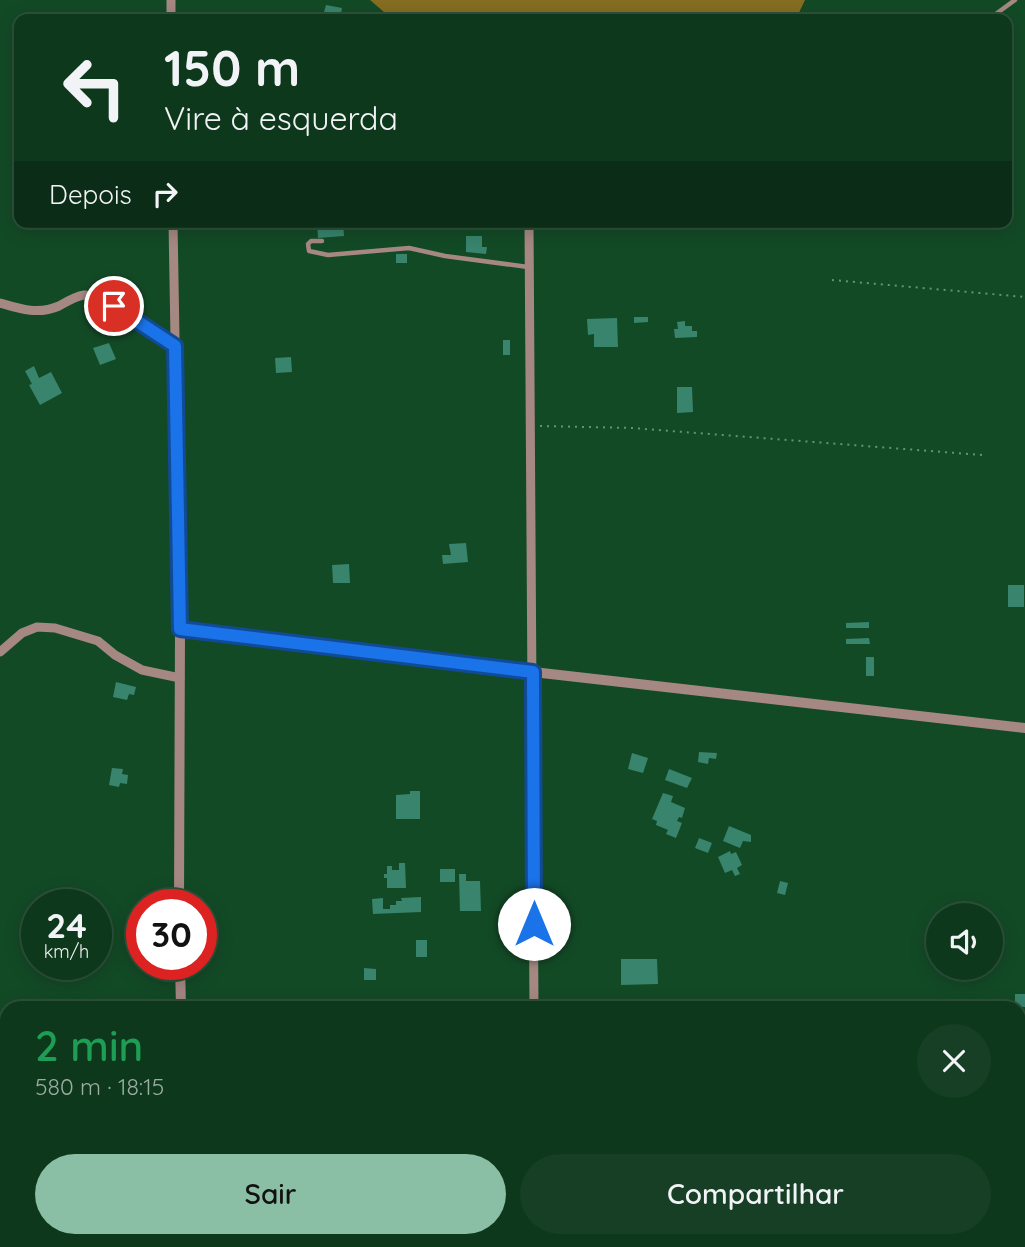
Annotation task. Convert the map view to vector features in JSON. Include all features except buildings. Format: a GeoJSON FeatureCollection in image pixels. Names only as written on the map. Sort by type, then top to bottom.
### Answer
{"type":"FeatureCollection","features":[{"type":"Feature","properties":{"kind":"street"},"geometry":{"type":"LineString","coordinates":[[173,228],[180,629],[179,889]]}},
{"type":"Feature","properties":{"kind":"street"},"geometry":{"type":"LineString","coordinates":[[528,228],[534,1001]]}},
{"type":"Feature","properties":{"kind":"street"},"geometry":{"type":"LineString","coordinates":[[0,303],[21,310],[39,311],[84,295],[92,296],[114,306],[175,346]]}},
{"type":"Feature","properties":{"kind":"street"},"geometry":{"type":"LineString","coordinates":[[0,652],[22,633],[37,627],[55,628],[98,641],[115,655],[142,670],[180,678]]}},
{"type":"Feature","properties":{"kind":"street"},"geometry":{"type":"LineString","coordinates":[[180,629],[1025,728]]}},
{"type":"Feature","properties":{"kind":"street"},"geometry":{"type":"LineString","coordinates":[[180,980],[181,1001]]}},
{"type":"Feature","properties":{"kind":"lane"},"geometry":{"type":"LineString","coordinates":[[996,14],[1015,0]]}},
{"type":"Feature","properties":{"kind":"lane"},"geometry":{"type":"LineString","coordinates":[[322,241],[311,241],[308,244],[309,251],[328,255],[410,248],[445,256],[529,267]]}},
{"type":"Feature","properties":{"kind":"path"},"geometry":{"type":"LineString","coordinates":[[832,280],[1025,297]]}},
{"type":"Feature","properties":{"kind":"path"},"geometry":{"type":"LineString","coordinates":[[529,429],[567,425],[632,428],[982,455]]}},
{"type":"Feature","properties":{"kind":"shaded area"},"geometry":{"type":"Polygon","coordinates":[[[370,0],[805,0],[798,14],[386,14],[370,0]]]}},
{"type":"Feature","properties":{"kind":"route"},"geometry":{"type":"LineString","coordinates":[[114,306],[175,346],[180,629],[533,672],[534,924]]}}]}
